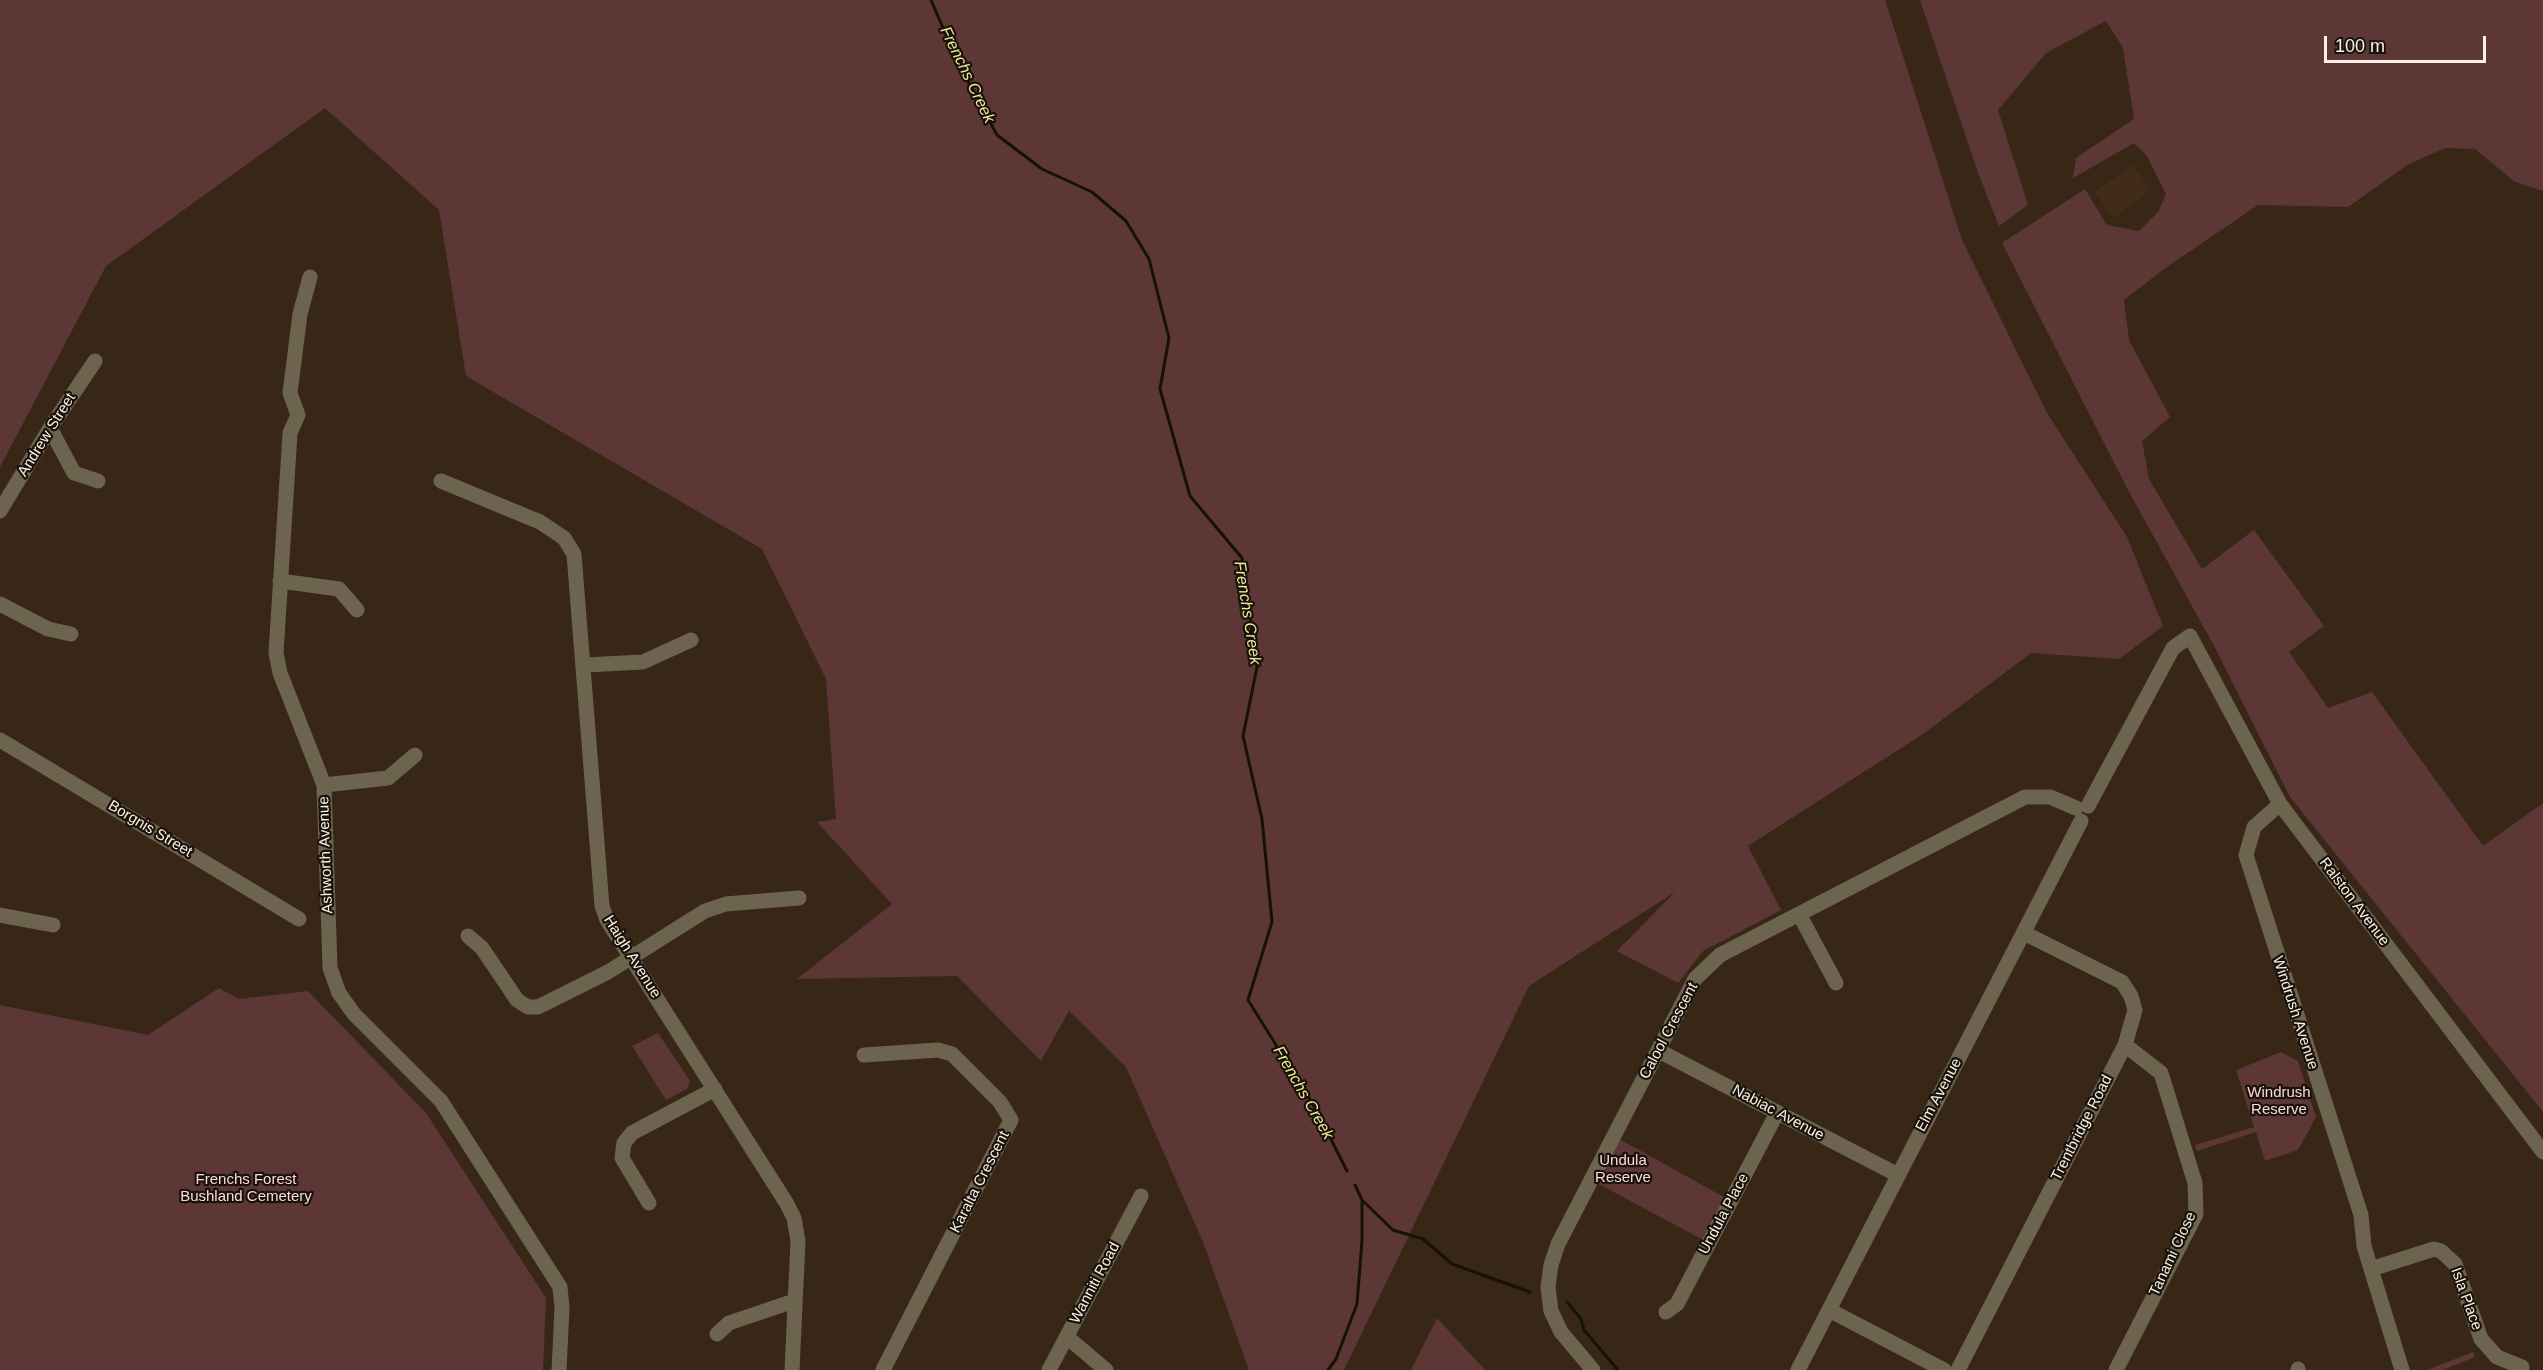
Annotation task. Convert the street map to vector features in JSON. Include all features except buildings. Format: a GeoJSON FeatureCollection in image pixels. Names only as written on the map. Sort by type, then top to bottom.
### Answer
{"type":"FeatureCollection","features":[{"type":"Feature","properties":{"kind":"street","name":"Ashworth Avenue"},"geometry":{"type":"LineString","coordinates":[[310,277],[300,314],[290,393],[298,415],[290,433],[276,653],[280,673],[324,785],[330,968],[339,993],[354,1014],[441,1101],[560,1287],[562,1308],[559,1370]]}},
{"type":"Feature","properties":{"kind":"street","name":"Andrew Street"},"geometry":{"type":"LineString","coordinates":[[0,511],[50,428],[95,361]]}},
{"type":"Feature","properties":{"kind":"street"},"geometry":{"type":"LineString","coordinates":[[50,428],[74,473],[98,481]]}},
{"type":"Feature","properties":{"kind":"street","name":"Haigh Avenue"},"geometry":{"type":"LineString","coordinates":[[441,481],[540,522],[564,538],[574,554],[585,665],[602,906],[606,920],[632,957],[794,1218],[798,1241],[792,1370]]}},
{"type":"Feature","properties":{"kind":"street"},"geometry":{"type":"LineString","coordinates":[[280,581],[339,589],[357,610]]}},
{"type":"Feature","properties":{"kind":"street"},"geometry":{"type":"LineString","coordinates":[[0,604],[48,629],[71,634]]}},
{"type":"Feature","properties":{"kind":"street","name":"Ralston Avenue"},"geometry":{"type":"LineString","coordinates":[[2190,636],[2280,804],[2543,1152]]}},
{"type":"Feature","properties":{"kind":"street","name":"Elm Avenue"},"geometry":{"type":"LineString","coordinates":[[1798,1370],[2024,933],[2082,812],[2173,648],[2190,636]]}},
{"type":"Feature","properties":{"kind":"street"},"geometry":{"type":"LineString","coordinates":[[585,665],[643,662],[691,640]]}},
{"type":"Feature","properties":{"kind":"street","name":"Borgnis Street"},"geometry":{"type":"LineString","coordinates":[[0,740],[299,919]]}},
{"type":"Feature","properties":{"kind":"street"},"geometry":{"type":"LineString","coordinates":[[324,785],[388,778],[414,755]]}},
{"type":"Feature","properties":{"kind":"street","name":"Calool Crescent"},"geometry":{"type":"LineString","coordinates":[[1593,1370],[1561,1332],[1551,1311],[1548,1287],[1551,1265],[1574,1212],[1695,979],[1720,955],[2025,797],[2050,797],[2082,812]]}},
{"type":"Feature","properties":{"kind":"street","name":"Windrush Avenue"},"geometry":{"type":"LineString","coordinates":[[2280,804],[2254,827],[2246,855],[2361,1215],[2364,1246],[2402,1370]]}},
{"type":"Feature","properties":{"kind":"street"},"geometry":{"type":"LineString","coordinates":[[468,936],[482,948],[517,1000],[528,1007],[538,1007],[608,972],[705,910],[726,904],[799,898]]}},
{"type":"Feature","properties":{"kind":"street"},"geometry":{"type":"LineString","coordinates":[[1799,914],[1836,982]]}},
{"type":"Feature","properties":{"kind":"street"},"geometry":{"type":"LineString","coordinates":[[0,915],[53,925]]}},
{"type":"Feature","properties":{"kind":"street","name":"Trentbridge Road"},"geometry":{"type":"LineString","coordinates":[[1958,1370],[2125,1045],[2135,1010],[2131,996],[2122,982],[2024,933]]}},
{"type":"Feature","properties":{"kind":"street","name":"Tanami Close"},"geometry":{"type":"LineString","coordinates":[[2116,1370],[2196,1214],[2195,1183],[2161,1073],[2125,1045]]}},
{"type":"Feature","properties":{"kind":"street","name":"Karalta Crescent"},"geometry":{"type":"LineString","coordinates":[[864,1055],[938,1050],[952,1054],[1000,1102],[1011,1120],[883,1370]]}},
{"type":"Feature","properties":{"kind":"street","name":"Nabiac Avenue"},"geometry":{"type":"LineString","coordinates":[[1659,1051],[1898,1175]]}},
{"type":"Feature","properties":{"kind":"street"},"geometry":{"type":"LineString","coordinates":[[649,1203],[622,1158],[624,1143],[632,1133],[715,1089]]}},
{"type":"Feature","properties":{"kind":"street","name":"Undula Place"},"geometry":{"type":"LineString","coordinates":[[1666,1312],[1677,1304],[1778,1113]]}},
{"type":"Feature","properties":{"kind":"street","name":"Wanniti Road"},"geometry":{"type":"LineString","coordinates":[[1050,1370],[1141,1196]]}},
{"type":"Feature","properties":{"kind":"street","name":"Isla Place"},"geometry":{"type":"LineString","coordinates":[[2371,1269],[2434,1249],[2441,1251],[2454,1264],[2481,1339],[2497,1357],[2522,1367]]}},
{"type":"Feature","properties":{"kind":"street"},"geometry":{"type":"LineString","coordinates":[[717,1334],[729,1323],[794,1301]]}},
{"type":"Feature","properties":{"kind":"street"},"geometry":{"type":"LineString","coordinates":[[1829,1310],[1944,1370]]}},
{"type":"Feature","properties":{"kind":"street"},"geometry":{"type":"LineString","coordinates":[[1067,1337],[1106,1370]]}},
{"type":"Feature","properties":{"kind":"shaded area"},"geometry":{"type":"Polygon","coordinates":[[[2133,165],[2151,190],[2113,218],[2094,192],[2133,165]]]}},
{"type":"Feature","properties":{"kind":"green space"},"geometry":{"type":"Polygon","coordinates":[[[0,0],[1885,0],[1962,240],[2047,413],[2127,537],[2163,626],[2119,659],[2031,653],[1923,734],[1748,846],[1781,910],[1703,951],[1678,983],[1617,951],[1675,892],[1529,986],[1344,1370],[1249,1370],[1203,1242],[1126,1067],[1069,1011],[1041,1061],[957,976],[797,979],[892,904],[817,822],[836,819],[826,679],[762,549],[466,376],[439,210],[325,108],[106,266],[0,467],[0,0]]]}},
{"type":"Feature","properties":{"kind":"green space"},"geometry":{"type":"Polygon","coordinates":[[[1920,0],[2543,0],[2543,191],[2515,182],[2475,149],[2445,148],[2407,165],[2348,207],[2258,205],[2164,269],[2124,300],[2129,340],[2170,417],[2142,441],[2149,479],[2202,569],[2254,530],[2324,626],[2289,652],[2328,708],[2372,692],[2483,846],[2543,803],[2543,1112],[2290,797],[2213,644],[2128,490],[2002,243],[2085,189],[2107,225],[2139,231],[2158,212],[2166,194],[2147,156],[2134,143],[2073,178],[2076,158],[2134,119],[2123,48],[2106,21],[2046,53],[1998,110],[2028,205],[1999,226],[1977,170],[1920,0]]]}},
{"type":"Feature","properties":{"kind":"green space","name":"Frenchs Forest Bushland Cemetery"},"geometry":{"type":"Polygon","coordinates":[[[219,988],[239,999],[308,991],[426,1113],[546,1298],[543,1370],[0,1370],[0,1005],[148,1035],[219,988]]]}},
{"type":"Feature","properties":{"kind":"green space"},"geometry":{"type":"Polygon","coordinates":[[[658,1033],[690,1081],[687,1089],[666,1100],[632,1046],[658,1033]]]}},
{"type":"Feature","properties":{"kind":"green space","name":"Windrush Reserve"},"geometry":{"type":"Polygon","coordinates":[[[2281,1052],[2298,1061],[2316,1117],[2298,1150],[2265,1161],[2256,1132],[2197,1151],[2195,1145],[2254,1127],[2236,1070],[2281,1052]]]}},
{"type":"Feature","properties":{"kind":"green space","name":"Undula Reserve"},"geometry":{"type":"Polygon","coordinates":[[[1614,1136],[1731,1201],[1709,1243],[1591,1180],[1614,1136]]]}},
{"type":"Feature","properties":{"kind":"green space"},"geometry":{"type":"Polygon","coordinates":[[[1437,1318],[1485,1370],[1411,1370],[1437,1318]]]}},
{"type":"Feature","properties":{"kind":"green space"},"geometry":{"type":"Polygon","coordinates":[[[2473,1352],[2475,1357],[2443,1370],[2427,1370],[2473,1352]]]}},
{"type":"Feature","properties":{"kind":"waterway","name":"Frenchs Creek"},"geometry":{"type":"LineString","coordinates":[[931,0],[958,63],[997,135],[1042,169],[1092,192],[1126,221],[1149,259],[1169,338],[1160,389],[1190,496],[1242,558],[1257,667],[1243,736],[1262,819],[1272,922],[1248,1000],[1314,1106],[1347,1171]]}},
{"type":"Feature","properties":{"kind":"waterway","name":"Frenchs Creek"},"geometry":{"type":"LineString","coordinates":[[1328,1370],[1336,1359],[1357,1304],[1362,1240],[1362,1200],[1355,1185]]}},
{"type":"Feature","properties":{"kind":"waterway"},"geometry":{"type":"LineString","coordinates":[[1362,1200],[1393,1230],[1423,1239],[1452,1264],[1530,1292]]}},
{"type":"Feature","properties":{"kind":"waterway"},"geometry":{"type":"LineString","coordinates":[[1567,1302],[1581,1319],[1584,1330],[1618,1370]]}}]}
